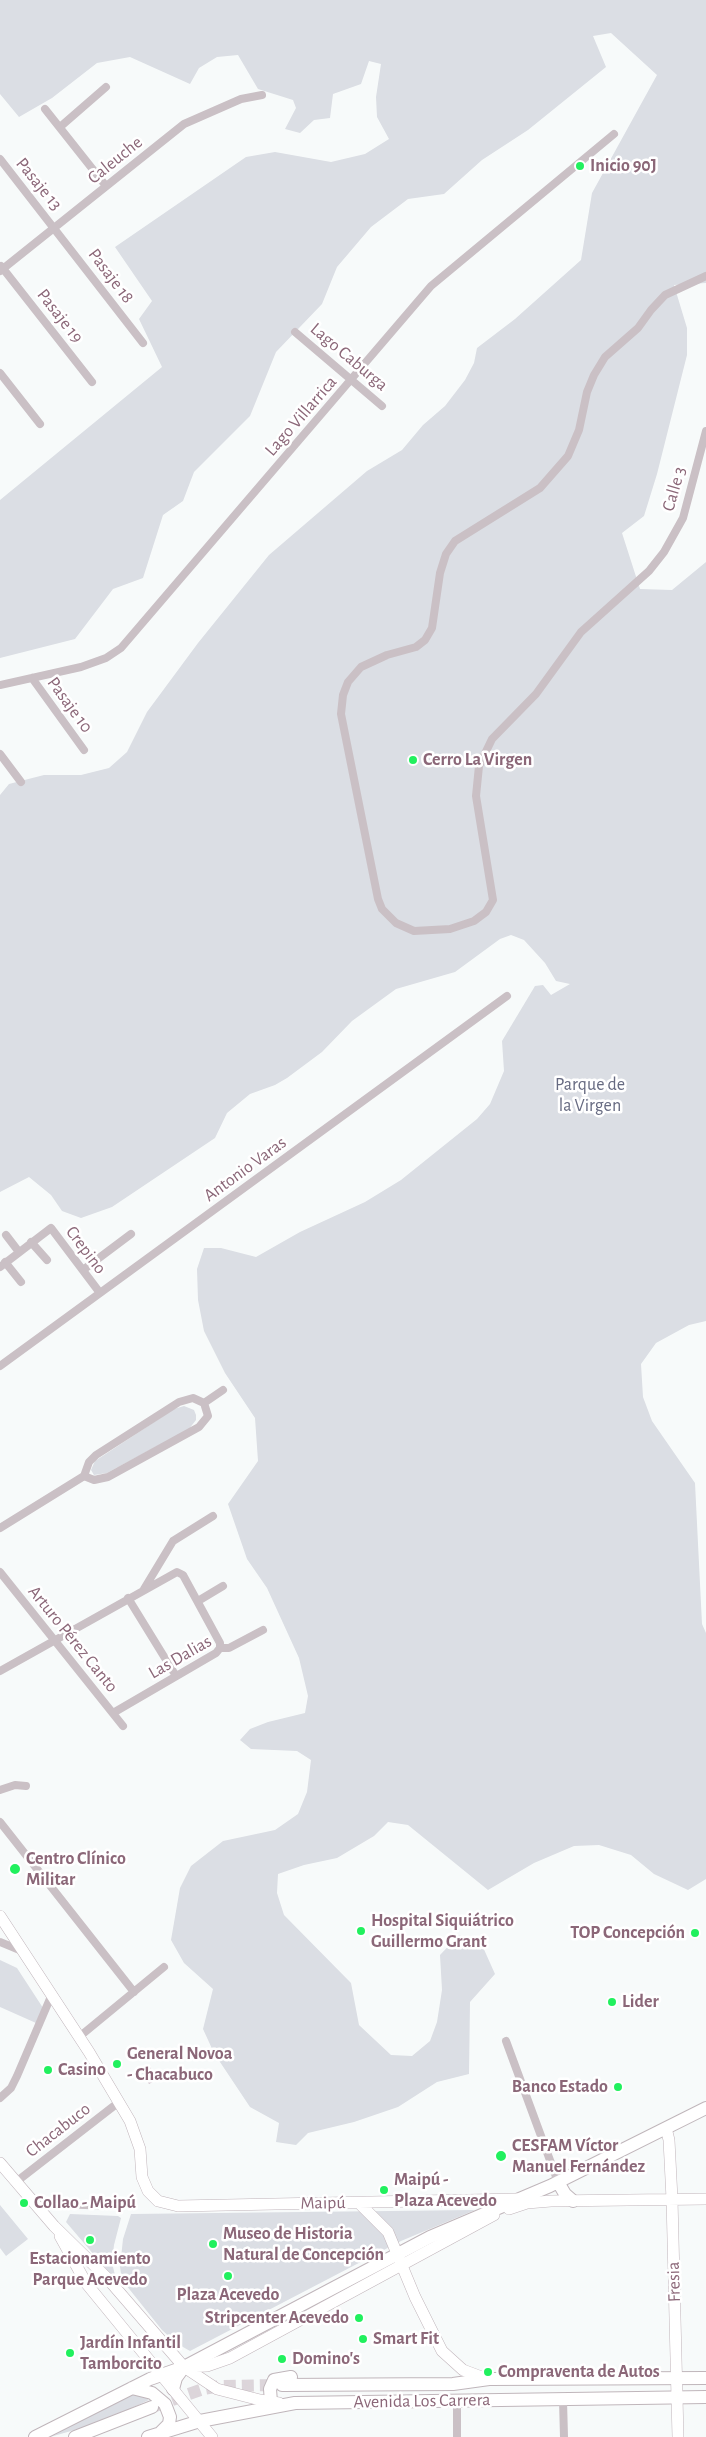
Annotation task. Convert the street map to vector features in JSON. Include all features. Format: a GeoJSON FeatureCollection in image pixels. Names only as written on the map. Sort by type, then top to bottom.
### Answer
{"type":"FeatureCollection","features":[{"type":"Feature","properties":{"kind":"main road"},"geometry":{"type":"LineString","coordinates":[[0,1916],[52,1994],[119,2102]]}},
{"type":"Feature","properties":{"kind":"main road","name":"Maipú"},"geometry":{"type":"LineString","coordinates":[[119,2102],[137,2136],[142,2177],[153,2197],[164,2204],[172,2206],[706,2199]]}},
{"type":"Feature","properties":{"kind":"main road"},"geometry":{"type":"LineString","coordinates":[[35,2437],[132,2388],[184,2367],[706,2108]]}},
{"type":"Feature","properties":{"kind":"main road","name":"Fresia"},"geometry":{"type":"LineString","coordinates":[[666,2128],[669,2140],[672,2199],[678,2437]]}},
{"type":"Feature","properties":{"kind":"main road"},"geometry":{"type":"LineString","coordinates":[[0,2162],[54,2226],[107,2278],[184,2367],[217,2388],[271,2402],[294,2403]]}},
{"type":"Feature","properties":{"kind":"main road"},"geometry":{"type":"LineString","coordinates":[[558,2182],[565,2194],[573,2201]]}},
{"type":"Feature","properties":{"kind":"main road"},"geometry":{"type":"LineString","coordinates":[[359,2203],[383,2226],[437,2344],[456,2364],[482,2378]]}},
{"type":"Feature","properties":{"kind":"main road"},"geometry":{"type":"LineString","coordinates":[[54,2226],[86,2283],[212,2437]]}},
{"type":"Feature","properties":{"kind":"main road"},"geometry":{"type":"LineString","coordinates":[[174,2389],[176,2378],[184,2367]]}},
{"type":"Feature","properties":{"kind":"main road"},"geometry":{"type":"LineString","coordinates":[[271,2402],[272,2383],[280,2378],[482,2378]]}},
{"type":"Feature","properties":{"kind":"main road","name":"Avenida Los Carrera"},"geometry":{"type":"LineString","coordinates":[[282,2385],[453,2384],[482,2378],[706,2378]]}},
{"type":"Feature","properties":{"kind":"main road"},"geometry":{"type":"LineString","coordinates":[[132,2388],[152,2393],[164,2404],[170,2417],[169,2424],[161,2432]]}},
{"type":"Feature","properties":{"kind":"main road","name":"Avenida Los Carrera"},"geometry":{"type":"LineString","coordinates":[[148,2437],[200,2422],[294,2403],[706,2397]]}},
{"type":"Feature","properties":{"kind":"main road"},"geometry":{"type":"LineString","coordinates":[[75,2437],[152,2407]]}},
{"type":"Feature","properties":{"kind":"street"},"geometry":{"type":"LineString","coordinates":[[60,127],[106,87]]}},
{"type":"Feature","properties":{"kind":"street","name":"Caleuche"},"geometry":{"type":"LineString","coordinates":[[1,268],[184,124],[241,99],[262,95]]}},
{"type":"Feature","properties":{"kind":"street"},"geometry":{"type":"LineString","coordinates":[[45,110],[106,186]]}},
{"type":"Feature","properties":{"kind":"street","name":"Lago Villarrica"},"geometry":{"type":"LineString","coordinates":[[0,685],[95,662],[106,658],[121,648],[431,286],[614,134]]}},
{"type":"Feature","properties":{"kind":"street","name":"Pasaje 13"},"geometry":{"type":"LineString","coordinates":[[0,159],[55,227]]}},
{"type":"Feature","properties":{"kind":"street","name":"Pasaje 18"},"geometry":{"type":"LineString","coordinates":[[55,227],[143,343]]}},
{"type":"Feature","properties":{"kind":"street","name":"Pasaje 19"},"geometry":{"type":"LineString","coordinates":[[1,268],[92,382]]}},
{"type":"Feature","properties":{"kind":"street","name":"Calle 3"},"geometry":{"type":"LineString","coordinates":[[706,276],[665,295],[622,345],[605,356],[587,392],[579,430],[568,456],[540,488],[455,541],[446,554],[440,573],[432,628],[425,640],[416,647],[387,655],[361,667],[348,682],[343,695],[341,714],[378,900],[382,909],[396,923],[414,931],[450,929],[474,922],[486,912],[493,900],[476,796],[479,766],[492,739],[536,694],[581,632],[648,570],[664,552],[683,518],[706,431]]}},
{"type":"Feature","properties":{"kind":"street","name":"Lago Caburga"},"geometry":{"type":"LineString","coordinates":[[295,332],[382,406]]}},
{"type":"Feature","properties":{"kind":"street"},"geometry":{"type":"LineString","coordinates":[[0,374],[40,424]]}},
{"type":"Feature","properties":{"kind":"street","name":"Pasaje 10"},"geometry":{"type":"LineString","coordinates":[[32,678],[84,750]]}},
{"type":"Feature","properties":{"kind":"street"},"geometry":{"type":"LineString","coordinates":[[0,754],[22,782]]}},
{"type":"Feature","properties":{"kind":"street","name":"Antonio Varas"},"geometry":{"type":"LineString","coordinates":[[0,1366],[507,996]]}},
{"type":"Feature","properties":{"kind":"street","name":"Crepino"},"geometry":{"type":"LineString","coordinates":[[3,1264],[50,1228],[100,1293]]}},
{"type":"Feature","properties":{"kind":"street"},"geometry":{"type":"LineString","coordinates":[[83,1270],[131,1234]]}},
{"type":"Feature","properties":{"kind":"street"},"geometry":{"type":"LineString","coordinates":[[6,1235],[20,1252]]}},
{"type":"Feature","properties":{"kind":"street"},"geometry":{"type":"LineString","coordinates":[[31,1242],[46,1260]]}},
{"type":"Feature","properties":{"kind":"street"},"geometry":{"type":"LineString","coordinates":[[3,1264],[21,1282]]}},
{"type":"Feature","properties":{"kind":"street"},"geometry":{"type":"LineString","coordinates":[[204,1403],[223,1390]]}},
{"type":"Feature","properties":{"kind":"street"},"geometry":{"type":"LineString","coordinates":[[0,1528],[84,1476],[89,1462],[96,1455],[179,1402],[193,1398],[204,1403],[208,1410],[208,1416],[199,1427],[108,1477],[94,1480],[84,1476]]}},
{"type":"Feature","properties":{"kind":"street"},"geometry":{"type":"LineString","coordinates":[[144,1589],[173,1540],[213,1516]]}},
{"type":"Feature","properties":{"kind":"street","name":"Arturo Pérez Canto"},"geometry":{"type":"LineString","coordinates":[[0,1572],[123,1726]]}},
{"type":"Feature","properties":{"kind":"street"},"geometry":{"type":"LineString","coordinates":[[0,1671],[144,1589],[180,1573],[198,1601],[220,1642],[220,1648]]}},
{"type":"Feature","properties":{"kind":"street"},"geometry":{"type":"LineString","coordinates":[[198,1601],[223,1586]]}},
{"type":"Feature","properties":{"kind":"street"},"geometry":{"type":"LineString","coordinates":[[128,1598],[176,1676]]}},
{"type":"Feature","properties":{"kind":"street","name":"Las Dalias"},"geometry":{"type":"LineString","coordinates":[[113,1713],[218,1652],[220,1648],[229,1648],[263,1630]]}},
{"type":"Feature","properties":{"kind":"street"},"geometry":{"type":"LineString","coordinates":[[0,1790],[15,1785],[26,1786]]}},
{"type":"Feature","properties":{"kind":"street"},"geometry":{"type":"LineString","coordinates":[[0,1822],[134,1992]]}},
{"type":"Feature","properties":{"kind":"street"},"geometry":{"type":"LineString","coordinates":[[0,1942],[24,1951]]}},
{"type":"Feature","properties":{"kind":"street"},"geometry":{"type":"LineString","coordinates":[[79,2037],[164,1967]]}},
{"type":"Feature","properties":{"kind":"street"},"geometry":{"type":"LineString","coordinates":[[0,2098],[11,2088],[17,2076],[52,1994]]}},
{"type":"Feature","properties":{"kind":"street"},"geometry":{"type":"LineString","coordinates":[[506,2041],[558,2182]]}},
{"type":"Feature","properties":{"kind":"street","name":"Chacabuco"},"geometry":{"type":"LineString","coordinates":[[16,2182],[119,2102]]}},
{"type":"Feature","properties":{"kind":"street"},"geometry":{"type":"LineString","coordinates":[[34,2203],[111,2206]]}},
{"type":"Feature","properties":{"kind":"street"},"geometry":{"type":"LineString","coordinates":[[563,2400],[564,2437]]}},
{"type":"Feature","properties":{"kind":"street"},"geometry":{"type":"LineString","coordinates":[[457,2401],[457,2437]]}},
{"type":"Feature","properties":{"kind":"green space","name":"Parque de la Virgen"},"geometry":{"type":"Polygon","coordinates":[[[0,0],[706,0],[706,283],[674,285],[687,328],[687,355],[657,474],[644,516],[622,533],[640,589],[672,590],[706,562],[706,1321],[689,1325],[656,1343],[641,1364],[643,1397],[652,1421],[695,1483],[702,1624],[706,1633],[706,1879],[688,1890],[654,1874],[631,1855],[599,1845],[574,1846],[534,1863],[488,1890],[408,1825],[388,1822],[374,1836],[337,1858],[304,1865],[278,1874],[277,1893],[284,1915],[351,1983],[359,2025],[391,2055],[412,2056],[430,2041],[437,2022],[442,1990],[440,1955],[459,1935],[482,1945],[495,1974],[470,2002],[469,2074],[437,2082],[398,2107],[354,2122],[308,2133],[296,2145],[276,2142],[279,2123],[250,2107],[214,2053],[203,2029],[213,1989],[184,1963],[171,1940],[180,1888],[191,1866],[223,1841],[275,1830],[298,1814],[307,1792],[311,1760],[297,1751],[251,1749],[240,1740],[250,1729],[268,1722],[305,1713],[308,1696],[299,1658],[267,1588],[247,1559],[228,1504],[258,1461],[255,1418],[225,1373],[204,1331],[198,1300],[197,1269],[204,1248],[221,1248],[256,1257],[300,1232],[365,1202],[401,1180],[477,1119],[490,1104],[504,1071],[502,1041],[535,986],[543,985],[551,995],[570,984],[556,981],[545,963],[524,940],[511,935],[500,939],[455,972],[396,989],[352,1021],[322,1052],[287,1078],[275,1085],[250,1094],[227,1113],[215,1138],[112,1207],[81,1218],[62,1211],[51,1195],[29,1177],[0,1192],[0,795],[9,784],[44,775],[81,775],[109,768],[127,752],[147,712],[198,643],[269,555],[367,471],[402,450],[423,425],[445,406],[465,380],[474,363],[477,348],[515,319],[581,260],[592,193],[657,75],[611,33],[593,36],[606,67],[528,130],[482,160],[444,194],[408,199],[371,227],[337,267],[322,304],[276,352],[250,416],[194,472],[183,501],[163,515],[143,578],[113,589],[75,639],[0,658],[0,500],[162,367],[139,319],[152,301],[115,247],[246,157],[275,152],[331,162],[365,154],[389,139],[377,117],[376,97],[381,64],[369,61],[361,84],[333,94],[330,118],[314,120],[300,133],[285,129],[296,108],[293,100],[258,89],[238,55],[217,57],[199,68],[190,84],[130,57],[97,63],[52,98],[19,117],[0,94],[0,0]]]}},
{"type":"Feature","properties":{"kind":"green space"},"geometry":{"type":"Polygon","coordinates":[[[184,1406],[194,1410],[196,1415],[196,1420],[189,1429],[107,1473],[94,1475],[91,1470],[95,1461],[174,1409],[184,1406]]]}},
{"type":"Feature","properties":{"kind":"green space"},"geometry":{"type":"Polygon","coordinates":[[[0,1960],[17,1968],[45,2011],[36,2023],[0,2007],[0,1960]]]}},
{"type":"Feature","properties":{"kind":"green space"},"geometry":{"type":"Polygon","coordinates":[[[0,2205],[28,2239],[6,2256],[0,2248],[0,2205]]]}},
{"type":"Feature","properties":{"kind":"green space","name":"Plaza Acevedo"},"geometry":{"type":"Polygon","coordinates":[[[475,2210],[401,2241],[190,2351],[176,2343],[162,2330],[122,2280],[120,2267],[123,2239],[131,2214],[475,2210]]]}},
{"type":"Feature","properties":{"kind":"green space"},"geometry":{"type":"Polygon","coordinates":[[[70,2214],[118,2216],[121,2218],[114,2245],[112,2263],[115,2275],[112,2276],[66,2222],[70,2214]]]}},
{"type":"Feature","properties":{"kind":"green space"},"geometry":{"type":"Polygon","coordinates":[[[131,2394],[143,2396],[149,2400],[99,2423],[50,2437],[131,2394]]]}},
{"type":"Feature","properties":{"kind":"shaded area"},"geometry":{"type":"Polygon","coordinates":[[[148,2064],[158,2079],[149,2084],[140,2069],[148,2064]]]}},
{"type":"Feature","properties":{"kind":"tunnel"},"geometry":{"type":"LineString","coordinates":[[155,2406],[203,2389],[221,2386],[282,2385]]}},
{"type":"Feature","properties":{"kind":"place","name":"Inicio 90J"},"geometry":{"type":"Point","coordinates":[580,166]}},
{"type":"Feature","properties":{"kind":"place","name":"Cerro La Virgen"},"geometry":{"type":"Point","coordinates":[413,760]}},
{"type":"Feature","properties":{"kind":"place","name":"Centro Clínico Militar"},"geometry":{"type":"Point","coordinates":[15,1869]}},
{"type":"Feature","properties":{"kind":"place","name":"Hospital Siquiátrico Guillermo Grant"},"geometry":{"type":"Point","coordinates":[361,1931]}},
{"type":"Feature","properties":{"kind":"place","name":"TOP Concepción"},"geometry":{"type":"Point","coordinates":[695,1933]}},
{"type":"Feature","properties":{"kind":"place","name":"Lider"},"geometry":{"type":"Point","coordinates":[612,2002]}},
{"type":"Feature","properties":{"kind":"place","name":"General Novoa - Chacabuco"},"geometry":{"type":"Point","coordinates":[117,2064]}},
{"type":"Feature","properties":{"kind":"place","name":"Casino"},"geometry":{"type":"Point","coordinates":[48,2070]}},
{"type":"Feature","properties":{"kind":"place","name":"Banco Estado"},"geometry":{"type":"Point","coordinates":[618,2087]}},
{"type":"Feature","properties":{"kind":"place","name":"CESFAM Víctor Manuel Fernández"},"geometry":{"type":"Point","coordinates":[501,2156]}},
{"type":"Feature","properties":{"kind":"place","name":"Maipú - Plaza Acevedo"},"geometry":{"type":"Point","coordinates":[384,2190]}},
{"type":"Feature","properties":{"kind":"place","name":"Collao - Maipú"},"geometry":{"type":"Point","coordinates":[24,2203]}},
{"type":"Feature","properties":{"kind":"place","name":"Estacionamiento Parque Acevedo"},"geometry":{"type":"Point","coordinates":[90,2240]}},
{"type":"Feature","properties":{"kind":"place","name":"Museo de Historia Natural de Concepción"},"geometry":{"type":"Point","coordinates":[213,2244]}},
{"type":"Feature","properties":{"kind":"place","name":"Plaza Acevedo"},"geometry":{"type":"Point","coordinates":[228,2276]}},
{"type":"Feature","properties":{"kind":"place","name":"Stripcenter Acevedo"},"geometry":{"type":"Point","coordinates":[359,2318]}},
{"type":"Feature","properties":{"kind":"place","name":"Smart Fit"},"geometry":{"type":"Point","coordinates":[363,2339]}},
{"type":"Feature","properties":{"kind":"place","name":"Jardín Infantil Tamborcito"},"geometry":{"type":"Point","coordinates":[70,2353]}},
{"type":"Feature","properties":{"kind":"place","name":"Domino's"},"geometry":{"type":"Point","coordinates":[282,2359]}},
{"type":"Feature","properties":{"kind":"place","name":"Compraventa de Autos"},"geometry":{"type":"Point","coordinates":[488,2372]}}]}
